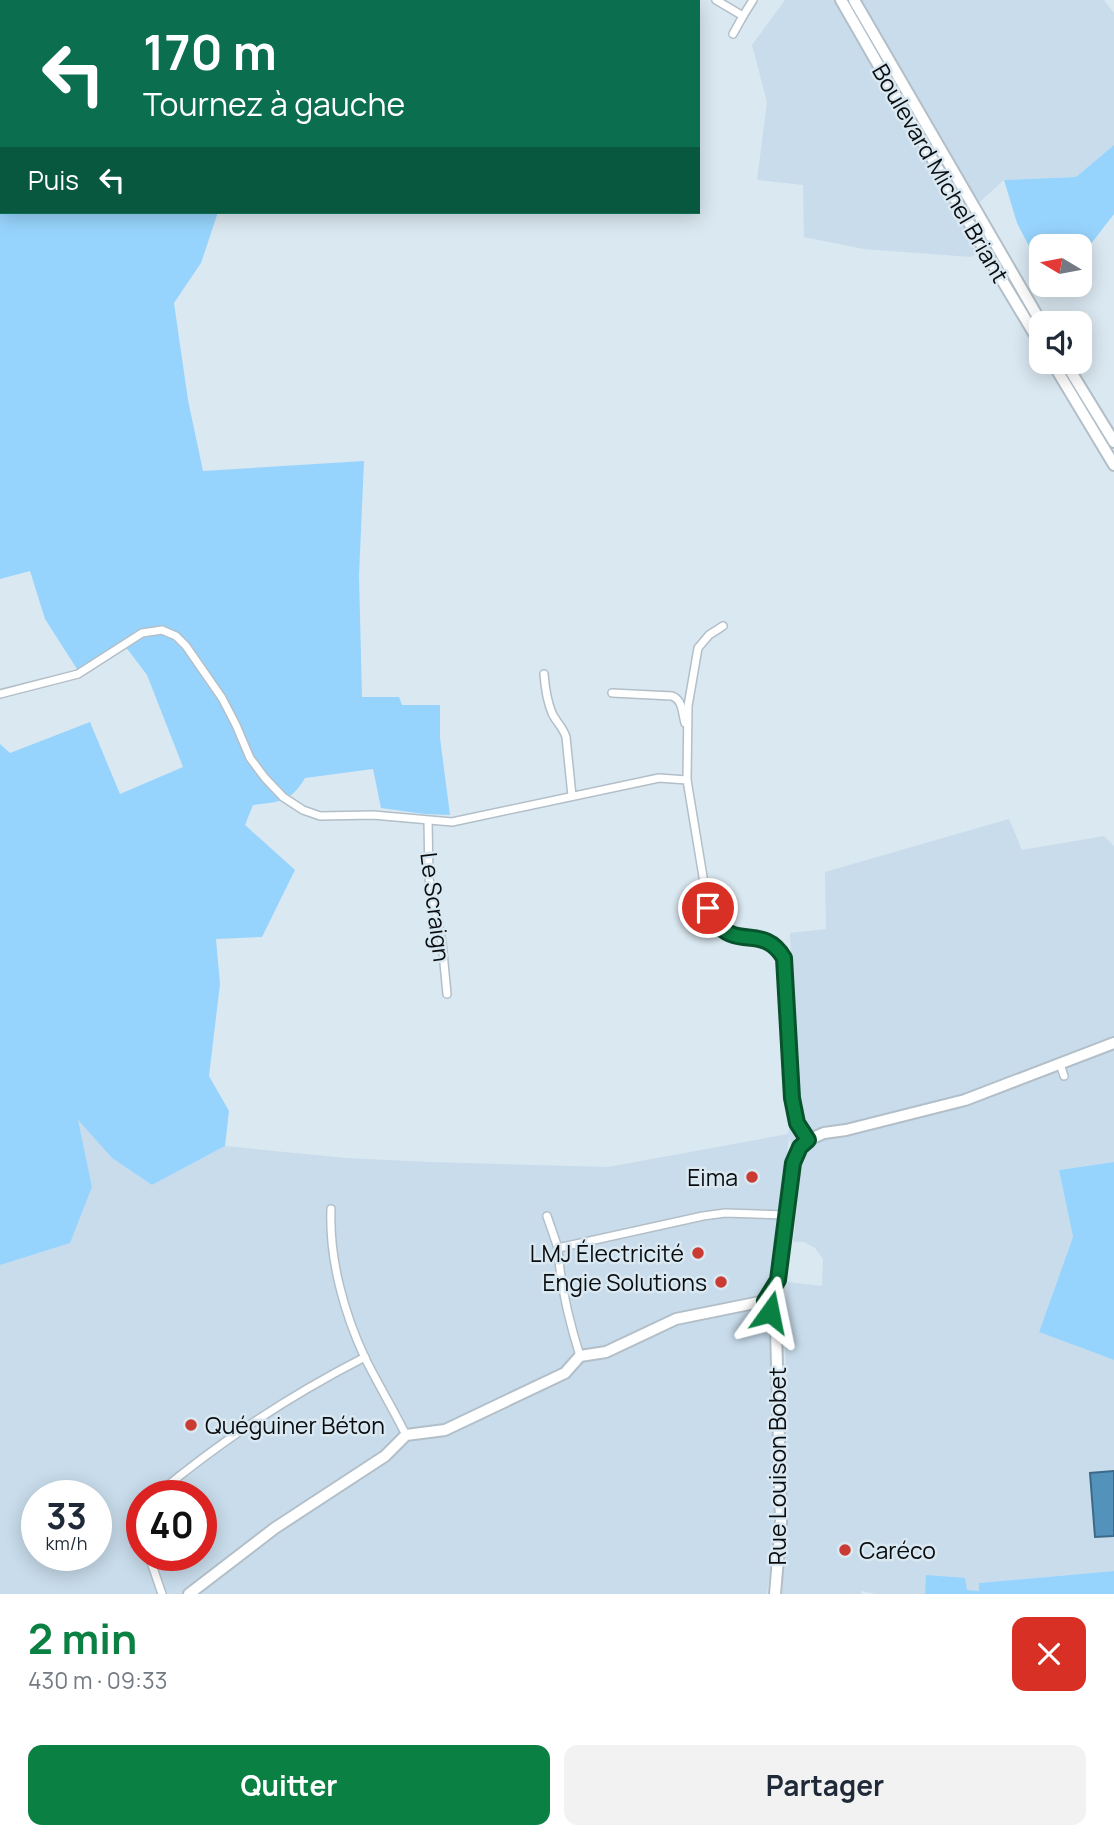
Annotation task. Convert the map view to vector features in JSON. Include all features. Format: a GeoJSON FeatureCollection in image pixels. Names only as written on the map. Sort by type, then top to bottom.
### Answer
{"type":"FeatureCollection","features":[{"type":"Feature","properties":{"kind":"street"},"geometry":{"type":"LineString","coordinates":[[716,0],[743,16]]}},
{"type":"Feature","properties":{"kind":"street"},"geometry":{"type":"LineString","coordinates":[[733,34],[753,0]]}},
{"type":"Feature","properties":{"kind":"street","name":"Boulevard Michel Briant"},"geometry":{"type":"LineString","coordinates":[[842,0],[891,74],[1034,311]]}},
{"type":"Feature","properties":{"kind":"street","name":"Boulevard Michel Briant"},"geometry":{"type":"LineString","coordinates":[[854,0],[999,275],[1029,325]]}},
{"type":"Feature","properties":{"kind":"street"},"geometry":{"type":"LineString","coordinates":[[1059,374],[1114,466]]}},
{"type":"Feature","properties":{"kind":"street"},"geometry":{"type":"LineString","coordinates":[[1072,374],[1114,442]]}},
{"type":"Feature","properties":{"kind":"street"},"geometry":{"type":"LineString","coordinates":[[723,626],[709,635],[698,648],[688,706],[687,780],[708,908],[718,926],[731,934],[767,941],[777,947],[784,958],[792,1098],[797,1123],[808,1140]]}},
{"type":"Feature","properties":{"kind":"street"},"geometry":{"type":"LineString","coordinates":[[0,694],[78,674],[142,633],[162,630],[176,636],[186,646],[222,698],[250,758],[265,778],[283,797],[303,810],[320,816],[373,815],[452,822],[659,778],[687,780]]}},
{"type":"Feature","properties":{"kind":"street"},"geometry":{"type":"LineString","coordinates":[[544,674],[545,690],[552,714],[563,728],[566,737],[572,796]]}},
{"type":"Feature","properties":{"kind":"street"},"geometry":{"type":"LineString","coordinates":[[612,693],[676,698],[688,730]]}},
{"type":"Feature","properties":{"kind":"street","name":"Le Scraign"},"geometry":{"type":"LineString","coordinates":[[428,821],[429,879],[442,942],[447,994]]}},
{"type":"Feature","properties":{"kind":"street"},"geometry":{"type":"LineString","coordinates":[[189,1594],[275,1528],[385,1456],[406,1435],[445,1430],[565,1373],[580,1356],[606,1352],[676,1319],[765,1301],[778,1280],[793,1163],[800,1147],[808,1140],[824,1133],[873,1124],[965,1100],[1062,1070],[1114,1044]]}},
{"type":"Feature","properties":{"kind":"street"},"geometry":{"type":"LineString","coordinates":[[331,1209],[337,1272],[346,1306],[365,1357],[406,1435]]}},
{"type":"Feature","properties":{"kind":"street"},"geometry":{"type":"LineString","coordinates":[[558,1248],[703,1216],[725,1213],[786,1215]]}},
{"type":"Feature","properties":{"kind":"street"},"geometry":{"type":"LineString","coordinates":[[547,1216],[558,1248],[560,1279],[580,1356]]}},
{"type":"Feature","properties":{"kind":"street","name":"Rue Louison Bobet"},"geometry":{"type":"LineString","coordinates":[[765,1301],[776,1328],[781,1523],[775,1594]]}},
{"type":"Feature","properties":{"kind":"street"},"geometry":{"type":"LineString","coordinates":[[176,1480],[263,1417],[316,1383],[365,1357]]}},
{"type":"Feature","properties":{"kind":"street"},"geometry":{"type":"LineString","coordinates":[[154,1571],[162,1594]]}},
{"type":"Feature","properties":{"kind":"shaded area"},"geometry":{"type":"Polygon","coordinates":[[[785,0],[1104,0],[1114,13],[1114,145],[1076,177],[1004,180],[961,219],[976,254],[971,257],[864,249],[804,237],[803,185],[757,180],[767,102],[752,45],[785,0]]]}},
{"type":"Feature","properties":{"kind":"shaded area"},"geometry":{"type":"Polygon","coordinates":[[[1114,145],[1114,214],[1092,243],[1092,234],[1029,234],[1029,246],[1017,223],[1004,180],[1076,177],[1114,145]]]}},
{"type":"Feature","properties":{"kind":"shaded area"},"geometry":{"type":"Polygon","coordinates":[[[0,214],[217,214],[201,263],[174,303],[188,400],[203,471],[364,461],[359,575],[362,697],[399,697],[402,705],[440,705],[440,738],[450,815],[381,808],[373,769],[305,778],[295,792],[284,799],[253,805],[245,825],[295,870],[262,937],[216,939],[220,984],[209,1076],[229,1111],[225,1146],[152,1185],[112,1158],[78,1120],[92,1187],[70,1243],[0,1265],[0,744],[10,753],[90,722],[120,794],[183,767],[147,675],[122,642],[77,669],[45,619],[30,571],[0,579],[0,214]]]}},
{"type":"Feature","properties":{"kind":"shaded area"},"geometry":{"type":"Polygon","coordinates":[[[1009,819],[1022,850],[1104,836],[1114,846],[1114,1162],[1059,1170],[1073,1237],[1039,1332],[1114,1360],[1114,1571],[979,1583],[980,1591],[967,1590],[927,1575],[925,1594],[876,1594],[862,1591],[861,1594],[781,1594],[787,1527],[785,1311],[788,1282],[822,1286],[823,1259],[815,1248],[804,1242],[793,1242],[799,1186],[789,1136],[768,1289],[774,1511],[767,1594],[0,1594],[0,1265],[13,1260],[92,1187],[77,1119],[112,1158],[152,1185],[225,1146],[346,1158],[608,1167],[788,1134],[798,1090],[790,933],[826,929],[825,872],[1009,819]]]}},
{"type":"Feature","properties":{"kind":"shaded area"},"geometry":{"type":"Polygon","coordinates":[[[1114,1162],[1114,1360],[1039,1332],[1073,1237],[1059,1170],[1114,1162]]]}},
{"type":"Feature","properties":{"kind":"shaded area"},"geometry":{"type":"Polygon","coordinates":[[[1114,1471],[1114,1536],[1095,1537],[1090,1473],[1114,1471]]]}},
{"type":"Feature","properties":{"kind":"shaded area"},"geometry":{"type":"Polygon","coordinates":[[[1114,1571],[1114,1594],[925,1594],[926,1575],[965,1578],[967,1590],[979,1591],[979,1583],[1114,1571]]]}},
{"type":"Feature","properties":{"kind":"place","name":"Eima"},"geometry":{"type":"Point","coordinates":[752,1177]}},
{"type":"Feature","properties":{"kind":"place","name":"LMJ Électricité"},"geometry":{"type":"Point","coordinates":[698,1253]}},
{"type":"Feature","properties":{"kind":"place","name":"Engie Solutions"},"geometry":{"type":"Point","coordinates":[721,1282]}},
{"type":"Feature","properties":{"kind":"place","name":"Quéguiner Béton"},"geometry":{"type":"Point","coordinates":[191,1425]}},
{"type":"Feature","properties":{"kind":"place","name":"Caréco"},"geometry":{"type":"Point","coordinates":[845,1550]}},
{"type":"Feature","properties":{"kind":"route"},"geometry":{"type":"LineString","coordinates":[[708,908],[718,926],[731,934],[767,941],[777,947],[784,958],[792,1098],[797,1123],[808,1140],[800,1147],[793,1163],[778,1280],[765,1301],[770,1312]]}}]}
